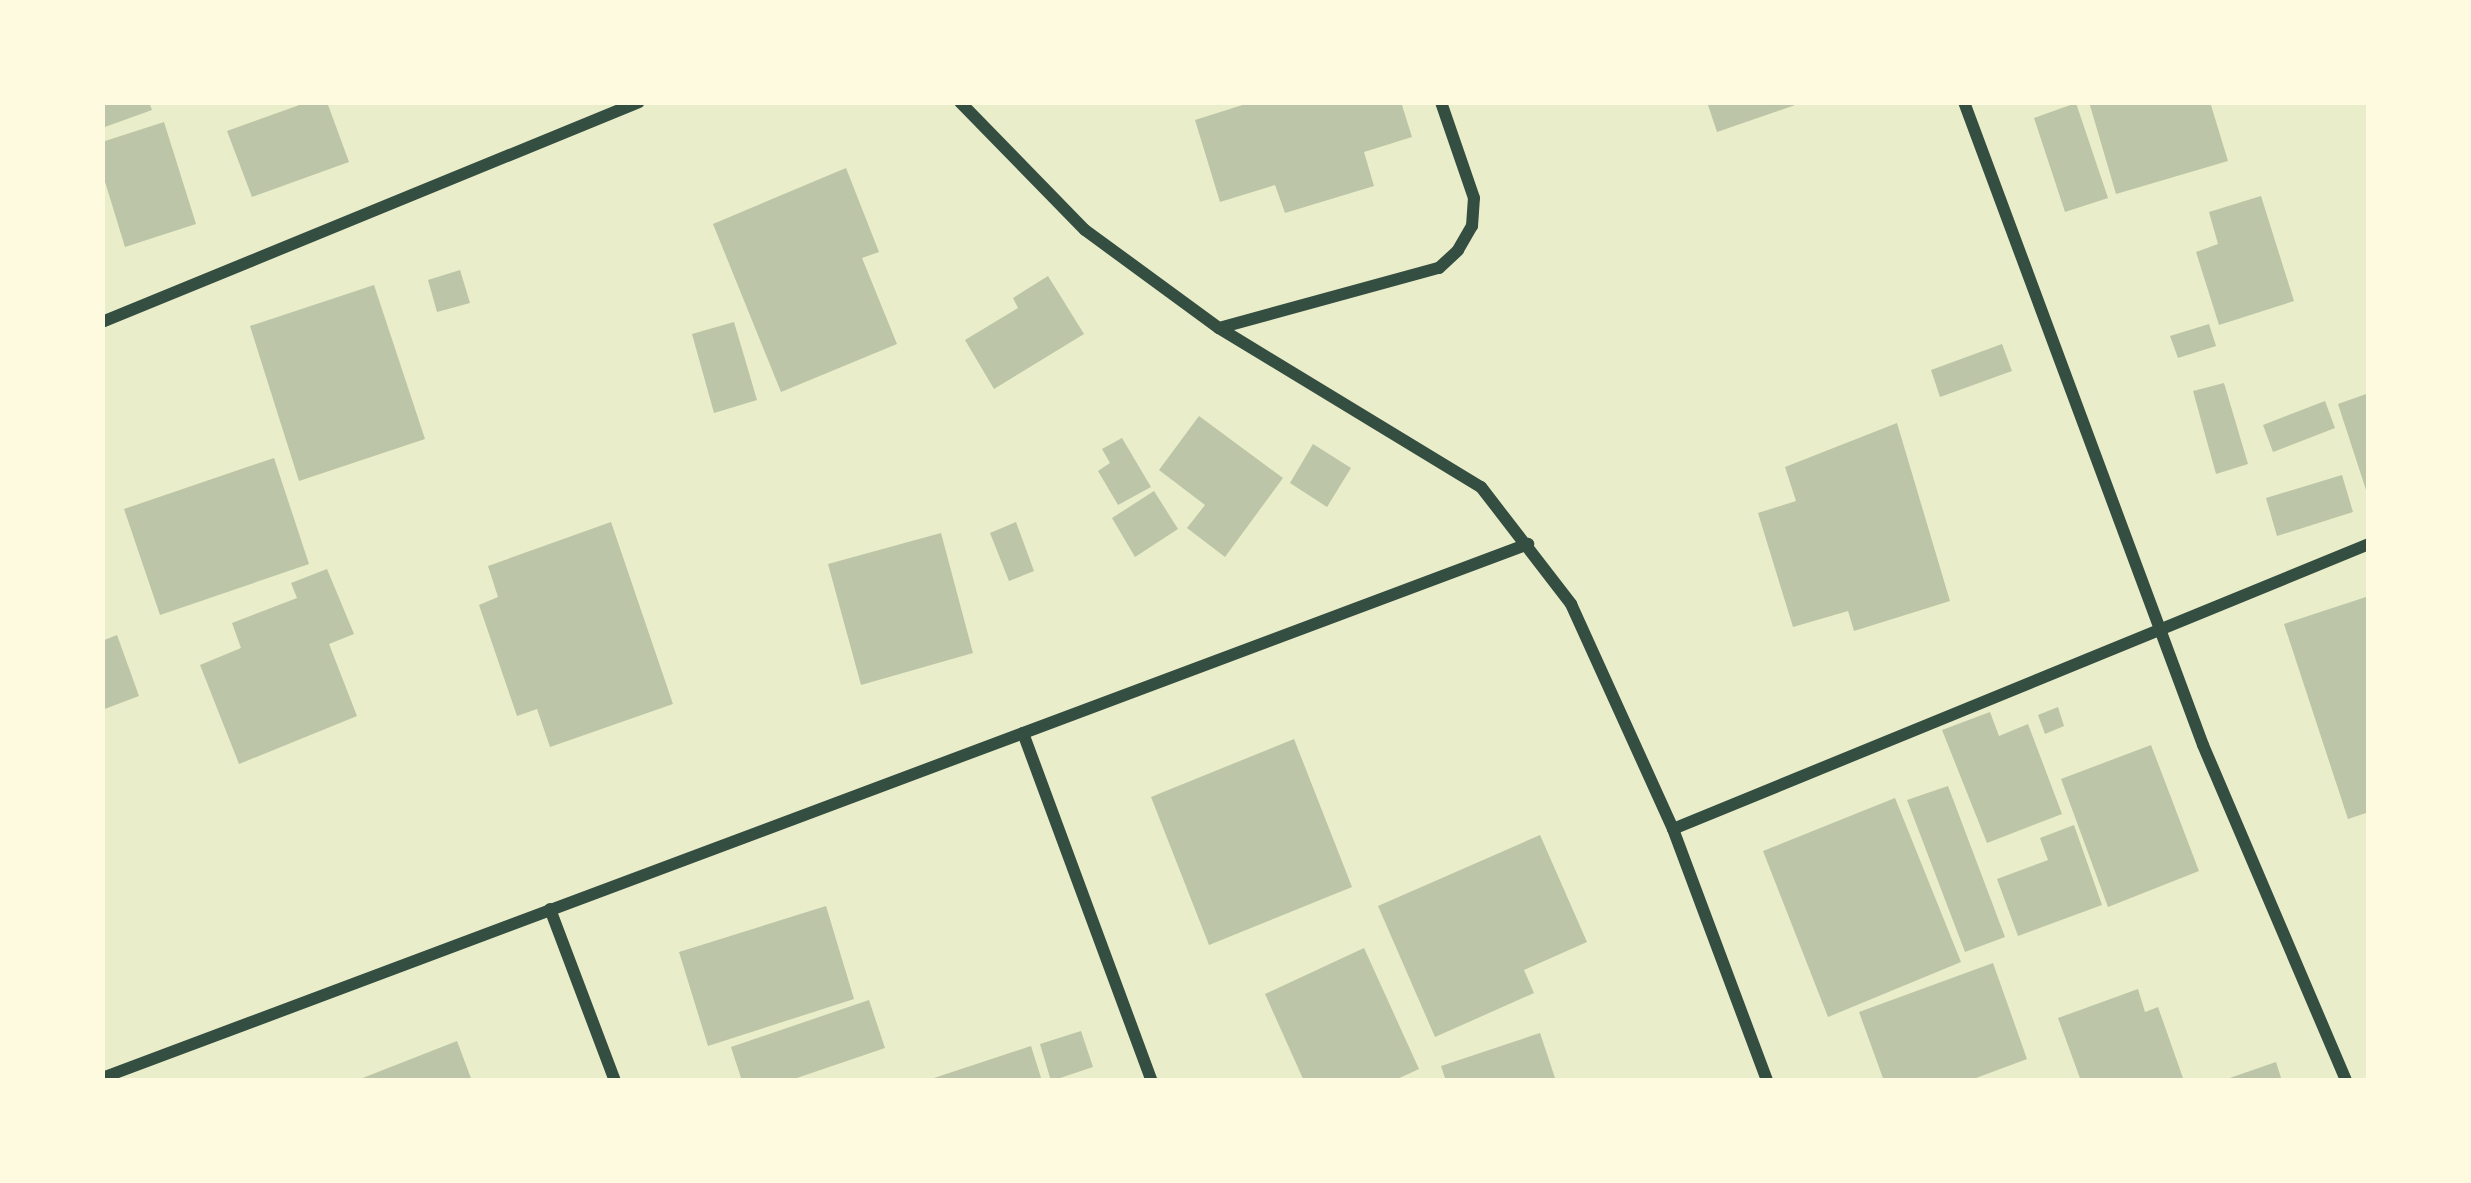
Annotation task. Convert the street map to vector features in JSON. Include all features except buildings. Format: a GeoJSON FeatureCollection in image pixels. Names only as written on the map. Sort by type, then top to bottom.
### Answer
{"type":"FeatureCollection","features":[{"type":"Feature","properties":{"kind":"street"},"geometry":{"type":"LineString","coordinates":[[102,322],[639,102]]}},
{"type":"Feature","properties":{"kind":"street"},"geometry":{"type":"LineString","coordinates":[[960,102],[1085,230],[1219,328],[1481,487],[1528,544],[1571,604],[1672,830],[1767,1081]]}},
{"type":"Feature","properties":{"kind":"street"},"geometry":{"type":"LineString","coordinates":[[1219,328],[1438,268],[1458,250],[1472,226],[1474,198],[1441,102]]}},
{"type":"Feature","properties":{"kind":"street"},"geometry":{"type":"LineString","coordinates":[[1964,102],[2162,631],[2346,1081]]}},
{"type":"Feature","properties":{"kind":"street"},"geometry":{"type":"LineString","coordinates":[[102,1078],[1528,544]]}},
{"type":"Feature","properties":{"kind":"street"},"geometry":{"type":"LineString","coordinates":[[1672,830],[2369,544]]}},
{"type":"Feature","properties":{"kind":"street"},"geometry":{"type":"LineString","coordinates":[[1023,733],[1152,1081]]}},
{"type":"Feature","properties":{"kind":"street"},"geometry":{"type":"LineString","coordinates":[[550,909],[615,1081]]}}]}
